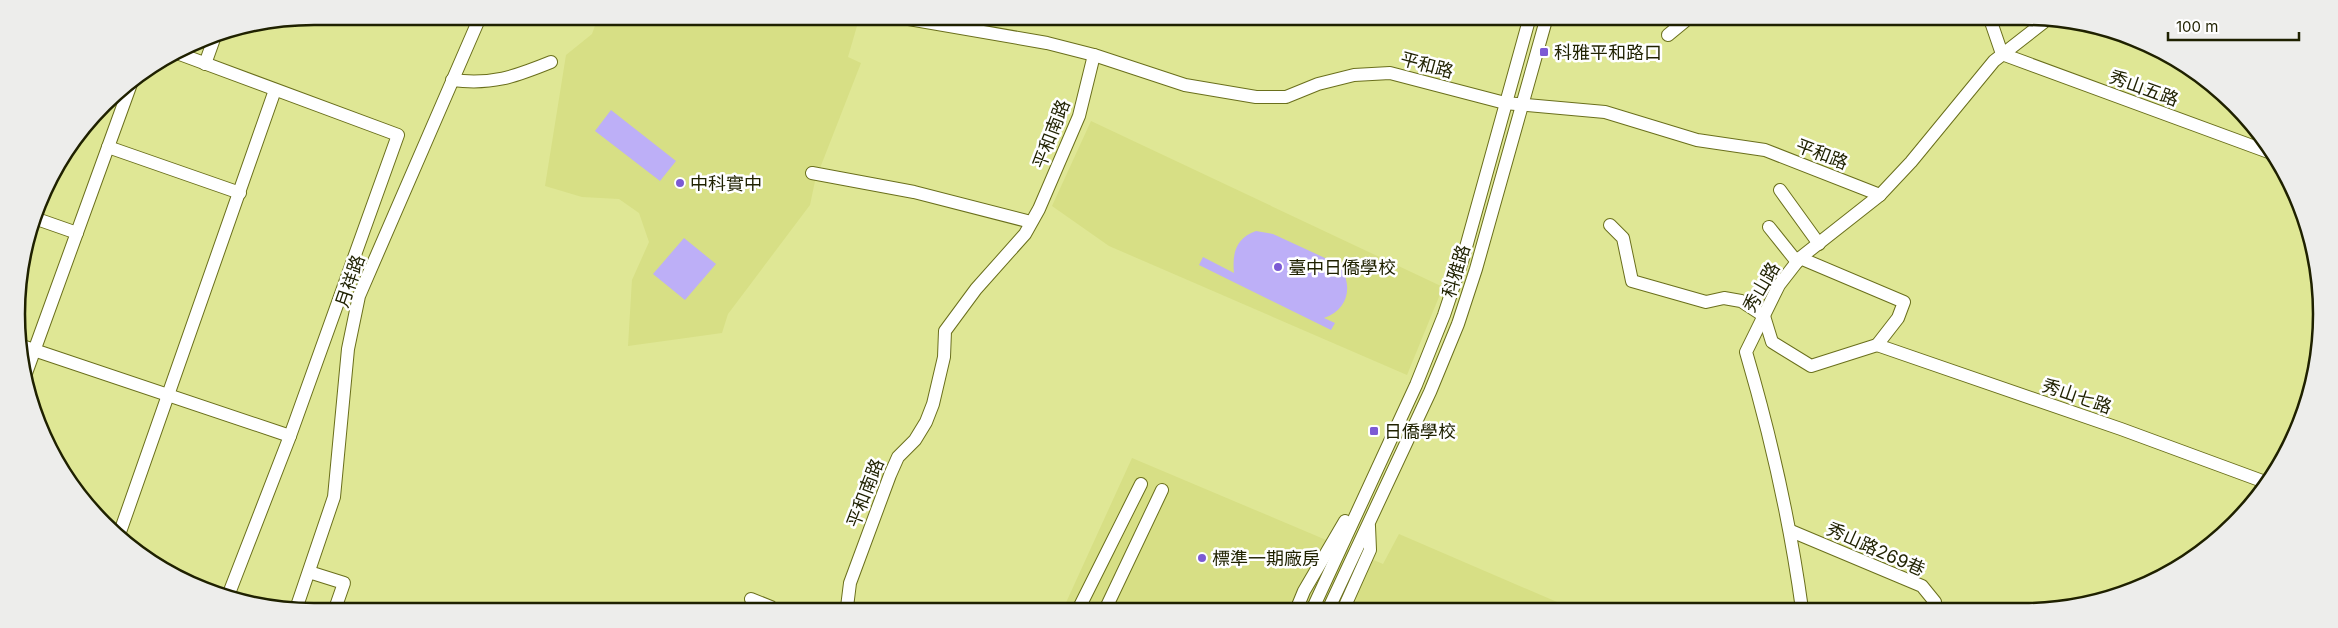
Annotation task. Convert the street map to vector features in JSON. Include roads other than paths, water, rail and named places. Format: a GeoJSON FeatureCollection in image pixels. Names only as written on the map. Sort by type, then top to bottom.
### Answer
{"type":"FeatureCollection","features":[{"type":"Feature","properties":{"kind":"street","name":"月祥路"},"geometry":{"type":"LineString","coordinates":[[297,602],[334,498],[348,349],[359,296],[455,80],[477,25]]}},
{"type":"Feature","properties":{"kind":"street","name":"平和路"},"geometry":{"type":"LineString","coordinates":[[943,25],[1047,43],[1094,55],[1185,85],[1256,97],[1286,97],[1318,84],[1354,75],[1390,73],[1505,103],[1605,112],[1697,140],[1764,150],[1880,195]]}},
{"type":"Feature","properties":{"kind":"street","name":"科雅路"},"geometry":{"type":"LineString","coordinates":[[1315,603],[1416,385],[1444,315],[1463,258],[1528,25]]}},
{"type":"Feature","properties":{"kind":"street","name":"科雅路"},"geometry":{"type":"LineString","coordinates":[[1331,603],[1430,392],[1458,324],[1476,269],[1545,25]]}},
{"type":"Feature","properties":{"kind":"street"},"geometry":{"type":"LineString","coordinates":[[1668,34],[1680,25]]}},
{"type":"Feature","properties":{"kind":"street"},"geometry":{"type":"LineString","coordinates":[[1992,25],[2002,54]]}},
{"type":"Feature","properties":{"kind":"street","name":"秀山路"},"geometry":{"type":"LineString","coordinates":[[1801,603],[1791,531],[1771,439],[1746,352],[1779,285],[1798,260],[1880,195],[1911,162],[1994,61],[2039,26]]}},
{"type":"Feature","properties":{"kind":"street"},"geometry":{"type":"LineString","coordinates":[[205,64],[212,43]]}},
{"type":"Feature","properties":{"kind":"street","name":"秀山五路"},"geometry":{"type":"LineString","coordinates":[[2002,54],[2261,149]]}},
{"type":"Feature","properties":{"kind":"street","name":"平和南路"},"geometry":{"type":"LineString","coordinates":[[848,603],[850,583],[890,475],[898,457],[915,440],[933,404],[944,357],[945,331],[976,289],[1025,234],[1032,222],[1079,116],[1094,55]]}},
{"type":"Feature","properties":{"kind":"street"},"geometry":{"type":"LineString","coordinates":[[184,56],[398,135],[290,436],[230,591]]}},
{"type":"Feature","properties":{"kind":"street"},"geometry":{"type":"LineString","coordinates":[[455,80],[481,83],[516,76],[551,62]]}},
{"type":"Feature","properties":{"kind":"street"},"geometry":{"type":"LineString","coordinates":[[121,529],[276,90]]}},
{"type":"Feature","properties":{"kind":"street"},"geometry":{"type":"LineString","coordinates":[[127,93],[77,233],[28,348],[290,436]]}},
{"type":"Feature","properties":{"kind":"street"},"geometry":{"type":"LineString","coordinates":[[108,147],[240,193]]}},
{"type":"Feature","properties":{"kind":"street"},"geometry":{"type":"LineString","coordinates":[[812,173],[914,192],[1032,222]]}},
{"type":"Feature","properties":{"kind":"street"},"geometry":{"type":"LineString","coordinates":[[1780,190],[1819,244]]}},
{"type":"Feature","properties":{"kind":"street"},"geometry":{"type":"LineString","coordinates":[[40,220],[77,233]]}},
{"type":"Feature","properties":{"kind":"street"},"geometry":{"type":"LineString","coordinates":[[1610,225],[1623,238],[1632,281],[1706,302],[1724,298],[1741,301],[1764,316],[1772,342],[1811,366],[1877,345],[1898,318],[1904,302],[1798,260],[1769,227]]}},
{"type":"Feature","properties":{"kind":"street","name":"秀山七路"},"geometry":{"type":"LineString","coordinates":[[1877,345],[2121,429],[2260,480]]}},
{"type":"Feature","properties":{"kind":"street"},"geometry":{"type":"LineString","coordinates":[[1082,603],[1141,484]]}},
{"type":"Feature","properties":{"kind":"street"},"geometry":{"type":"LineString","coordinates":[[1108,603],[1162,490]]}},
{"type":"Feature","properties":{"kind":"street","name":"科雅路"},"geometry":{"type":"LineString","coordinates":[[1299,603],[1304,591],[1345,521],[1357,512]]}},
{"type":"Feature","properties":{"kind":"street","name":"科雅路"},"geometry":{"type":"LineString","coordinates":[[1346,603],[1370,550],[1369,521]]}},
{"type":"Feature","properties":{"kind":"street","name":"秀山路269巷"},"geometry":{"type":"LineString","coordinates":[[1791,531],[1922,586],[1935,603]]}},
{"type":"Feature","properties":{"kind":"street"},"geometry":{"type":"LineString","coordinates":[[309,572],[344,583],[337,603]]}},
{"type":"Feature","properties":{"kind":"street"},"geometry":{"type":"LineString","coordinates":[[751,599],[761,603]]}},
{"type":"Feature","properties":{"kind":"place","name":"科雅平和路口"},"geometry":{"type":"Point","coordinates":[1544,52]}},
{"type":"Feature","properties":{"kind":"place","name":"中科實中"},"geometry":{"type":"Point","coordinates":[680,183]}},
{"type":"Feature","properties":{"kind":"place","name":"臺中日僑學校"},"geometry":{"type":"Point","coordinates":[1278,267]}},
{"type":"Feature","properties":{"kind":"place","name":"日僑學校"},"geometry":{"type":"Point","coordinates":[1374,431]}},
{"type":"Feature","properties":{"kind":"place","name":"標準一期廠房"},"geometry":{"type":"Point","coordinates":[1202,558]}}]}
